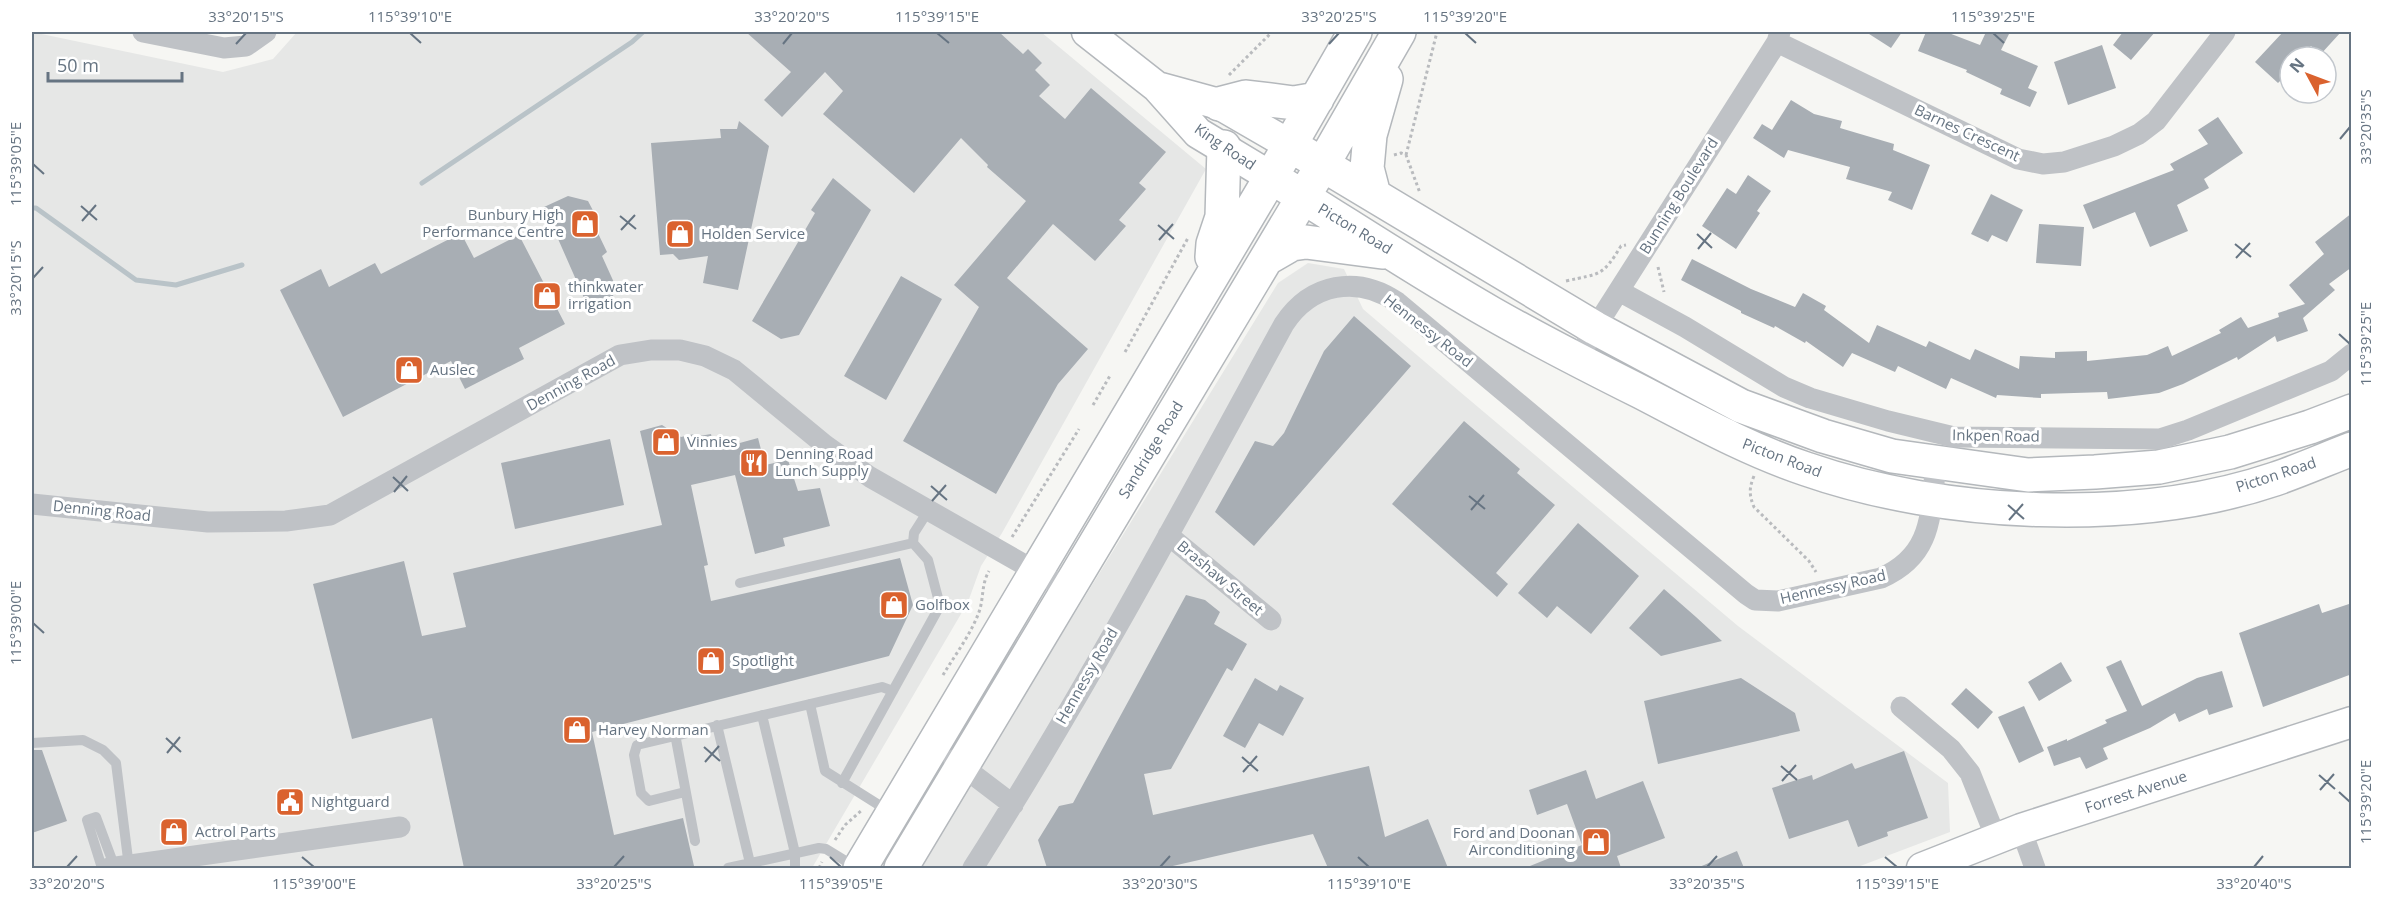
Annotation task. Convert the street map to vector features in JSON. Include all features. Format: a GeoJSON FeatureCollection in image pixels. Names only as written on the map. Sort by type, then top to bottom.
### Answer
{"type":"FeatureCollection","features":[{"type":"Feature","properties":{"kind":"main road","name":"King Road"},"geometry":{"type":"LineString","coordinates":[[1087,32],[1157,87],[1198,133],[1271,177]]}},
{"type":"Feature","properties":{"kind":"main road"},"geometry":{"type":"LineString","coordinates":[[859,868],[878,812],[933,746],[1355,32]]}},
{"type":"Feature","properties":{"kind":"main road"},"geometry":{"type":"LineString","coordinates":[[1374,195],[1367,168],[1370,135],[1399,32]]}},
{"type":"Feature","properties":{"kind":"main road","name":"Sandridge Road"},"geometry":{"type":"LineString","coordinates":[[901,868],[1304,197],[1399,32]]}},
{"type":"Feature","properties":{"kind":"main road","name":"King Road"},"geometry":{"type":"LineString","coordinates":[[1157,87],[1224,89],[1290,145]]}},
{"type":"Feature","properties":{"kind":"main road"},"geometry":{"type":"LineString","coordinates":[[1224,89],[1246,97],[1294,103],[1317,99]]}},
{"type":"Feature","properties":{"kind":"main road"},"geometry":{"type":"LineString","coordinates":[[1290,145],[1595,328],[1741,406],[1775,420],[1892,456],[1936,464],[2028,475],[2159,467],[2230,452],[2352,411]]}},
{"type":"Feature","properties":{"kind":"main road"},"geometry":{"type":"LineString","coordinates":[[1210,280],[1213,244],[1222,217],[1224,147]]}},
{"type":"Feature","properties":{"kind":"main road","name":"Picton Road"},"geometry":{"type":"LineString","coordinates":[[1271,177],[1488,311],[1577,360],[1763,453],[1806,470],[1859,485],[1931,501],[2062,510],[2163,503],[2273,479],[2352,449]]}},
{"type":"Feature","properties":{"kind":"main road"},"geometry":{"type":"LineString","coordinates":[[1266,259],[1292,244],[1306,242],[1396,254]]}},
{"type":"Feature","properties":{"kind":"main road","name":"Forrest Avenue"},"geometry":{"type":"LineString","coordinates":[[1922,868],[2008,834],[2352,722]]}},
{"type":"Feature","properties":{"kind":"street"},"geometry":{"type":"LineString","coordinates":[[143,32],[224,48],[246,46],[266,32]]}},
{"type":"Feature","properties":{"kind":"street","name":"Barnes Crescent"},"geometry":{"type":"LineString","coordinates":[[1778,37],[2018,159],[2043,164],[2064,162],[2088,155],[2139,134],[2156,121],[2225,32]]}},
{"type":"Feature","properties":{"kind":"street","name":"Bunning Boulevard"},"geometry":{"type":"LineString","coordinates":[[1577,360],[1778,37]]}},
{"type":"Feature","properties":{"kind":"street","name":"Hennessy Road"},"geometry":{"type":"LineString","coordinates":[[973,868],[1013,805],[1168,535],[1290,314],[1308,297],[1350,286],[1376,291],[1397,302],[1755,600],[1778,601],[1881,578],[1895,572],[1920,549],[1926,533],[1936,464]]}},
{"type":"Feature","properties":{"kind":"street","name":"Inkpen Road"},"geometry":{"type":"LineString","coordinates":[[1619,291],[1685,327],[1784,387],[1810,398],[1888,421],[1954,437],[2160,439],[2188,430],[2331,371],[2352,354]]}},
{"type":"Feature","properties":{"kind":"street","name":"Denning Road"},"geometry":{"type":"LineString","coordinates":[[32,504],[208,522],[286,520],[330,515],[620,356],[651,350],[680,350],[705,356],[734,370],[825,446],[870,477],[1067,590]]}},
{"type":"Feature","properties":{"kind":"street","name":"Brashaw Street"},"geometry":{"type":"LineString","coordinates":[[1168,535],[1271,620]]}},
{"type":"Feature","properties":{"kind":"street"},"geometry":{"type":"LineString","coordinates":[[1900,707],[1951,750],[1970,773],[2008,834],[2035,868]]}},
{"type":"Feature","properties":{"kind":"street"},"geometry":{"type":"LineString","coordinates":[[933,746],[1013,805]]}},
{"type":"Feature","properties":{"kind":"street"},"geometry":{"type":"LineString","coordinates":[[118,868],[400,827]]}},
{"type":"Feature","properties":{"kind":"lane"},"geometry":{"type":"LineString","coordinates":[[842,783],[938,607],[928,560],[913,543],[914,533],[928,511]]}},
{"type":"Feature","properties":{"kind":"lane"},"geometry":{"type":"LineString","coordinates":[[740,583],[913,543]]}},
{"type":"Feature","properties":{"kind":"lane"},"geometry":{"type":"LineString","coordinates":[[685,792],[648,801],[641,794],[634,748],[641,742],[884,687],[893,691]]}},
{"type":"Feature","properties":{"kind":"lane"},"geometry":{"type":"LineString","coordinates":[[810,704],[823,767],[829,775],[878,812]]}},
{"type":"Feature","properties":{"kind":"lane"},"geometry":{"type":"LineString","coordinates":[[762,715],[795,853],[795,868]]}},
{"type":"Feature","properties":{"kind":"lane"},"geometry":{"type":"LineString","coordinates":[[717,725],[750,863]]}},
{"type":"Feature","properties":{"kind":"lane"},"geometry":{"type":"LineString","coordinates":[[675,734],[695,841]]}},
{"type":"Feature","properties":{"kind":"lane"},"geometry":{"type":"LineString","coordinates":[[32,743],[83,740],[103,750],[116,763],[118,868]]}},
{"type":"Feature","properties":{"kind":"lane"},"geometry":{"type":"LineString","coordinates":[[102,868],[87,820],[96,817],[118,868]]}},
{"type":"Feature","properties":{"kind":"lane"},"geometry":{"type":"LineString","coordinates":[[728,868],[823,848],[859,868]]}},
{"type":"Feature","properties":{"kind":"path"},"geometry":{"type":"LineString","coordinates":[[1224,89],[1272,32]]}},
{"type":"Feature","properties":{"kind":"path"},"geometry":{"type":"LineString","coordinates":[[1423,196],[1418,190],[1406,155],[1437,32]]}},
{"type":"Feature","properties":{"kind":"path"},"geometry":{"type":"LineString","coordinates":[[1389,156],[1401,153],[1406,155]]}},
{"type":"Feature","properties":{"kind":"path"},"geometry":{"type":"LineString","coordinates":[[1125,352],[1190,234]]}},
{"type":"Feature","properties":{"kind":"path"},"geometry":{"type":"LineString","coordinates":[[1558,280],[1565,281],[1602,273],[1621,246],[1631,248]]}},
{"type":"Feature","properties":{"kind":"path"},"geometry":{"type":"LineString","coordinates":[[1653,261],[1658,265],[1665,295]]}},
{"type":"Feature","properties":{"kind":"path"},"geometry":{"type":"LineString","coordinates":[[1093,405],[1111,374]]}},
{"type":"Feature","properties":{"kind":"path"},"geometry":{"type":"LineString","coordinates":[[1011,539],[1079,429]]}},
{"type":"Feature","properties":{"kind":"path"},"geometry":{"type":"LineString","coordinates":[[1058,465],[1065,469]]}},
{"type":"Feature","properties":{"kind":"path"},"geometry":{"type":"LineString","coordinates":[[1758,466],[1749,487],[1754,507],[1809,561],[1818,580]]}},
{"type":"Feature","properties":{"kind":"path"},"geometry":{"type":"LineString","coordinates":[[940,681],[980,609],[983,581],[989,571]]}},
{"type":"Feature","properties":{"kind":"path"},"geometry":{"type":"LineString","coordinates":[[834,842],[845,825],[878,812]]}},
{"type":"Feature","properties":{"kind":"shaded area"},"geometry":{"type":"Polygon","coordinates":[[[32,32],[223,72],[273,59],[297,32],[1041,32],[1206,169],[1002,533],[981,566],[968,602],[812,868],[32,868],[32,32]]]}},
{"type":"Feature","properties":{"kind":"shaded area"},"geometry":{"type":"Polygon","coordinates":[[[1308,263],[1344,269],[1363,309],[1459,391],[1738,626],[1948,783],[1950,832],[1855,868],[918,868],[1278,283],[1308,263]]]}},
{"type":"Feature","properties":{"kind":"building"},"geometry":{"type":"Polygon","coordinates":[[[746,32],[999,32],[1023,54],[1028,49],[1042,63],[1035,70],[1050,85],[1039,96],[1065,119],[1091,88],[1166,152],[1139,183],[1146,189],[1119,220],[1126,226],[1095,261],[1053,224],[1007,278],[1088,349],[1058,384],[996,494],[903,441],[979,307],[954,285],[1026,201],[987,167],[988,165],[961,138],[914,193],[823,114],[843,91],[825,72],[782,117],[764,100],[791,72],[746,32]]]}},
{"type":"Feature","properties":{"kind":"building"},"geometry":{"type":"Polygon","coordinates":[[[1866,32],[1902,32],[1891,48],[1866,32]]]}},
{"type":"Feature","properties":{"kind":"building"},"geometry":{"type":"Polygon","coordinates":[[[1926,32],[1946,32],[1980,45],[1986,32],[2010,32],[2001,50],[2038,66],[2028,88],[2037,92],[2030,107],[2000,94],[2002,89],[1966,72],[1967,70],[1918,51],[1926,32]]]}},
{"type":"Feature","properties":{"kind":"building"},"geometry":{"type":"Polygon","coordinates":[[[2123,32],[2155,32],[2131,60],[2113,45],[2123,32]]]}},
{"type":"Feature","properties":{"kind":"building"},"geometry":{"type":"Polygon","coordinates":[[[2283,32],[2341,32],[2329,45],[2278,45],[2278,83],[2255,62],[2283,32]]]}},
{"type":"Feature","properties":{"kind":"building"},"geometry":{"type":"Polygon","coordinates":[[[2102,45],[2116,88],[2068,105],[2054,62],[2102,45]]]}},
{"type":"Feature","properties":{"kind":"building"},"geometry":{"type":"Polygon","coordinates":[[[1791,100],[1814,114],[1842,121],[1840,128],[1894,144],[1893,150],[1930,165],[1912,210],[1888,200],[1892,192],[1846,179],[1850,167],[1788,150],[1784,158],[1753,138],[1762,124],[1772,130],[1791,100]]]}},
{"type":"Feature","properties":{"kind":"building"},"geometry":{"type":"Polygon","coordinates":[[[2218,117],[2243,153],[2204,179],[2209,188],[2177,205],[2188,231],[2150,247],[2135,212],[2093,229],[2083,205],[2174,170],[2170,164],[2208,144],[2198,130],[2218,117]]]}},
{"type":"Feature","properties":{"kind":"building"},"geometry":{"type":"Polygon","coordinates":[[[739,121],[769,146],[738,290],[703,283],[708,256],[679,260],[673,254],[660,255],[651,143],[721,138],[720,129],[737,129],[739,121]]]}},
{"type":"Feature","properties":{"kind":"building"},"geometry":{"type":"Polygon","coordinates":[[[1748,175],[1771,191],[1757,211],[1760,213],[1736,249],[1702,226],[1727,188],[1736,194],[1748,175]]]}},
{"type":"Feature","properties":{"kind":"building"},"geometry":{"type":"Polygon","coordinates":[[[833,178],[871,210],[799,335],[781,339],[752,321],[815,213],[811,210],[833,178]]]}},
{"type":"Feature","properties":{"kind":"building"},"geometry":{"type":"Polygon","coordinates":[[[1991,194],[2023,210],[2007,242],[1992,235],[1988,242],[1971,234],[1991,194]]]}},
{"type":"Feature","properties":{"kind":"building"},"geometry":{"type":"Polygon","coordinates":[[[568,196],[588,201],[599,222],[594,225],[607,252],[602,256],[616,287],[613,296],[588,307],[544,207],[568,196]]]}},
{"type":"Feature","properties":{"kind":"building"},"geometry":{"type":"Polygon","coordinates":[[[2352,213],[2352,267],[2329,284],[2335,290],[2303,318],[2308,331],[2277,342],[2275,336],[2238,360],[2237,357],[2183,384],[2159,393],[2108,399],[2107,392],[2041,394],[2041,398],[1997,395],[1996,398],[1951,378],[1946,389],[1898,366],[1895,372],[1852,353],[1843,367],[1806,341],[1805,343],[1775,326],[1774,328],[1741,313],[1681,280],[1692,259],[1751,289],[1795,307],[1803,293],[1826,306],[1824,310],[1869,343],[1877,325],[1926,347],[1929,341],[1970,360],[1975,349],[2019,369],[2020,356],[2055,358],[2055,352],[2087,351],[2087,361],[2147,355],[2168,346],[2172,356],[2221,333],[2219,330],[2241,317],[2248,328],[2279,317],[2278,313],[2305,304],[2289,285],[2324,254],[2315,242],[2352,213]]]}},
{"type":"Feature","properties":{"kind":"building"},"geometry":{"type":"Polygon","coordinates":[[[2039,224],[2084,227],[2081,266],[2036,263],[2039,224]]]}},
{"type":"Feature","properties":{"kind":"building"},"geometry":{"type":"Polygon","coordinates":[[[461,233],[474,258],[519,235],[565,324],[519,348],[524,359],[465,389],[451,361],[343,417],[280,290],[321,269],[329,287],[375,263],[381,274],[461,233]]]}},
{"type":"Feature","properties":{"kind":"building"},"geometry":{"type":"Polygon","coordinates":[[[901,276],[942,299],[886,400],[844,376],[901,276]]]}},
{"type":"Feature","properties":{"kind":"building"},"geometry":{"type":"Polygon","coordinates":[[[1354,316],[1411,366],[1254,546],[1215,512],[1255,441],[1273,446],[1284,433],[1324,351],[1354,316]]]}},
{"type":"Feature","properties":{"kind":"building"},"geometry":{"type":"Polygon","coordinates":[[[1464,421],[1520,469],[1517,473],[1555,505],[1496,573],[1508,584],[1497,597],[1392,504],[1464,421]]]}},
{"type":"Feature","properties":{"kind":"building"},"geometry":{"type":"Polygon","coordinates":[[[662,425],[681,437],[711,434],[714,450],[758,438],[765,465],[788,460],[798,491],[820,488],[830,526],[783,538],[785,546],[755,554],[735,475],[691,485],[708,565],[704,566],[711,601],[900,558],[913,605],[889,656],[592,732],[614,835],[683,818],[694,866],[686,868],[464,868],[432,718],[352,739],[313,584],[404,561],[422,636],[466,627],[453,573],[662,525],[640,431],[662,425]]]}},
{"type":"Feature","properties":{"kind":"building"},"geometry":{"type":"Polygon","coordinates":[[[610,439],[624,505],[515,529],[501,463],[610,439]]]}},
{"type":"Feature","properties":{"kind":"building"},"geometry":{"type":"Polygon","coordinates":[[[1578,523],[1639,576],[1591,634],[1557,606],[1547,618],[1518,593],[1578,523]]]}},
{"type":"Feature","properties":{"kind":"building"},"geometry":{"type":"Polygon","coordinates":[[[1664,589],[1722,641],[1661,656],[1629,628],[1664,589]]]}},
{"type":"Feature","properties":{"kind":"building"},"geometry":{"type":"Polygon","coordinates":[[[1186,595],[1205,600],[1220,612],[1214,624],[1247,644],[1232,671],[1227,668],[1171,769],[1144,774],[1153,815],[1369,766],[1385,837],[1428,819],[1448,868],[1328,868],[1313,834],[1164,868],[1047,868],[1038,840],[1059,806],[1073,803],[1186,595]]]}},
{"type":"Feature","properties":{"kind":"building"},"geometry":{"type":"Polygon","coordinates":[[[2352,603],[2352,674],[2263,707],[2239,633],[2319,604],[2322,613],[2352,603]]]}},
{"type":"Feature","properties":{"kind":"building"},"geometry":{"type":"Polygon","coordinates":[[[2121,660],[2142,706],[2197,678],[2222,671],[2233,707],[2209,715],[2207,709],[2179,722],[2175,713],[2150,728],[2103,748],[2108,759],[2086,769],[2080,757],[2054,766],[2047,747],[2067,739],[2067,741],[2107,723],[2105,720],[2127,711],[2106,667],[2121,660]]]}},
{"type":"Feature","properties":{"kind":"building"},"geometry":{"type":"Polygon","coordinates":[[[2061,662],[2072,681],[2039,701],[2028,682],[2061,662]]]}},
{"type":"Feature","properties":{"kind":"building"},"geometry":{"type":"Polygon","coordinates":[[[1255,678],[1277,691],[1280,685],[1304,698],[1283,736],[1259,723],[1245,748],[1223,736],[1255,678]]]}},
{"type":"Feature","properties":{"kind":"building"},"geometry":{"type":"Polygon","coordinates":[[[1741,678],[1795,713],[1800,731],[1658,764],[1644,701],[1741,678]]]}},
{"type":"Feature","properties":{"kind":"building"},"geometry":{"type":"Polygon","coordinates":[[[1966,688],[1993,712],[1978,729],[1951,704],[1966,688]]]}},
{"type":"Feature","properties":{"kind":"building"},"geometry":{"type":"Polygon","coordinates":[[[2024,706],[2044,751],[2019,763],[1998,717],[2024,706]]]}},
{"type":"Feature","properties":{"kind":"building"},"geometry":{"type":"Polygon","coordinates":[[[32,750],[42,750],[67,821],[32,833],[32,750]]]}},
{"type":"Feature","properties":{"kind":"building"},"geometry":{"type":"Polygon","coordinates":[[[1904,751],[1928,818],[1887,832],[1888,836],[1858,847],[1848,820],[1789,839],[1772,788],[1812,775],[1813,780],[1852,763],[1855,769],[1904,751]]]}},
{"type":"Feature","properties":{"kind":"building"},"geometry":{"type":"Polygon","coordinates":[[[1586,770],[1596,799],[1643,781],[1665,838],[1617,856],[1621,868],[1525,868],[1582,845],[1567,804],[1537,815],[1529,790],[1586,770]]]}},
{"type":"Feature","properties":{"kind":"building"},"geometry":{"type":"Polygon","coordinates":[[[1737,851],[1744,868],[1697,868],[1737,851]]]}},
{"type":"Feature","properties":{"kind":"waterway"},"geometry":{"type":"LineString","coordinates":[[422,183],[632,42],[643,32]]}},
{"type":"Feature","properties":{"kind":"waterway"},"geometry":{"type":"LineString","coordinates":[[32,208],[36,208],[136,280],[176,285],[242,265]]}},
{"type":"Feature","properties":{"kind":"place","name":"Bunbury High Performance Centre"},"geometry":{"type":"Point","coordinates":[585,224]}},
{"type":"Feature","properties":{"kind":"place","name":"Holden Service"},"geometry":{"type":"Point","coordinates":[680,234]}},
{"type":"Feature","properties":{"kind":"place","name":"thinkwater irrigation"},"geometry":{"type":"Point","coordinates":[547,296]}},
{"type":"Feature","properties":{"kind":"place","name":"Auslec"},"geometry":{"type":"Point","coordinates":[409,370]}},
{"type":"Feature","properties":{"kind":"place","name":"Vinnies"},"geometry":{"type":"Point","coordinates":[666,442]}},
{"type":"Feature","properties":{"kind":"place","name":"Denning Road Lunch Supply"},"geometry":{"type":"Point","coordinates":[754,463]}},
{"type":"Feature","properties":{"kind":"place","name":"Golfbox"},"geometry":{"type":"Point","coordinates":[894,605]}},
{"type":"Feature","properties":{"kind":"place","name":"Spotlight"},"geometry":{"type":"Point","coordinates":[711,661]}},
{"type":"Feature","properties":{"kind":"place","name":"Harvey Norman"},"geometry":{"type":"Point","coordinates":[577,730]}},
{"type":"Feature","properties":{"kind":"place","name":"Nightguard"},"geometry":{"type":"Point","coordinates":[290,802]}},
{"type":"Feature","properties":{"kind":"place","name":"Actrol Parts"},"geometry":{"type":"Point","coordinates":[174,832]}},
{"type":"Feature","properties":{"kind":"place","name":"Ford and Doonan Airconditioning"},"geometry":{"type":"Point","coordinates":[1596,842]}}]}
